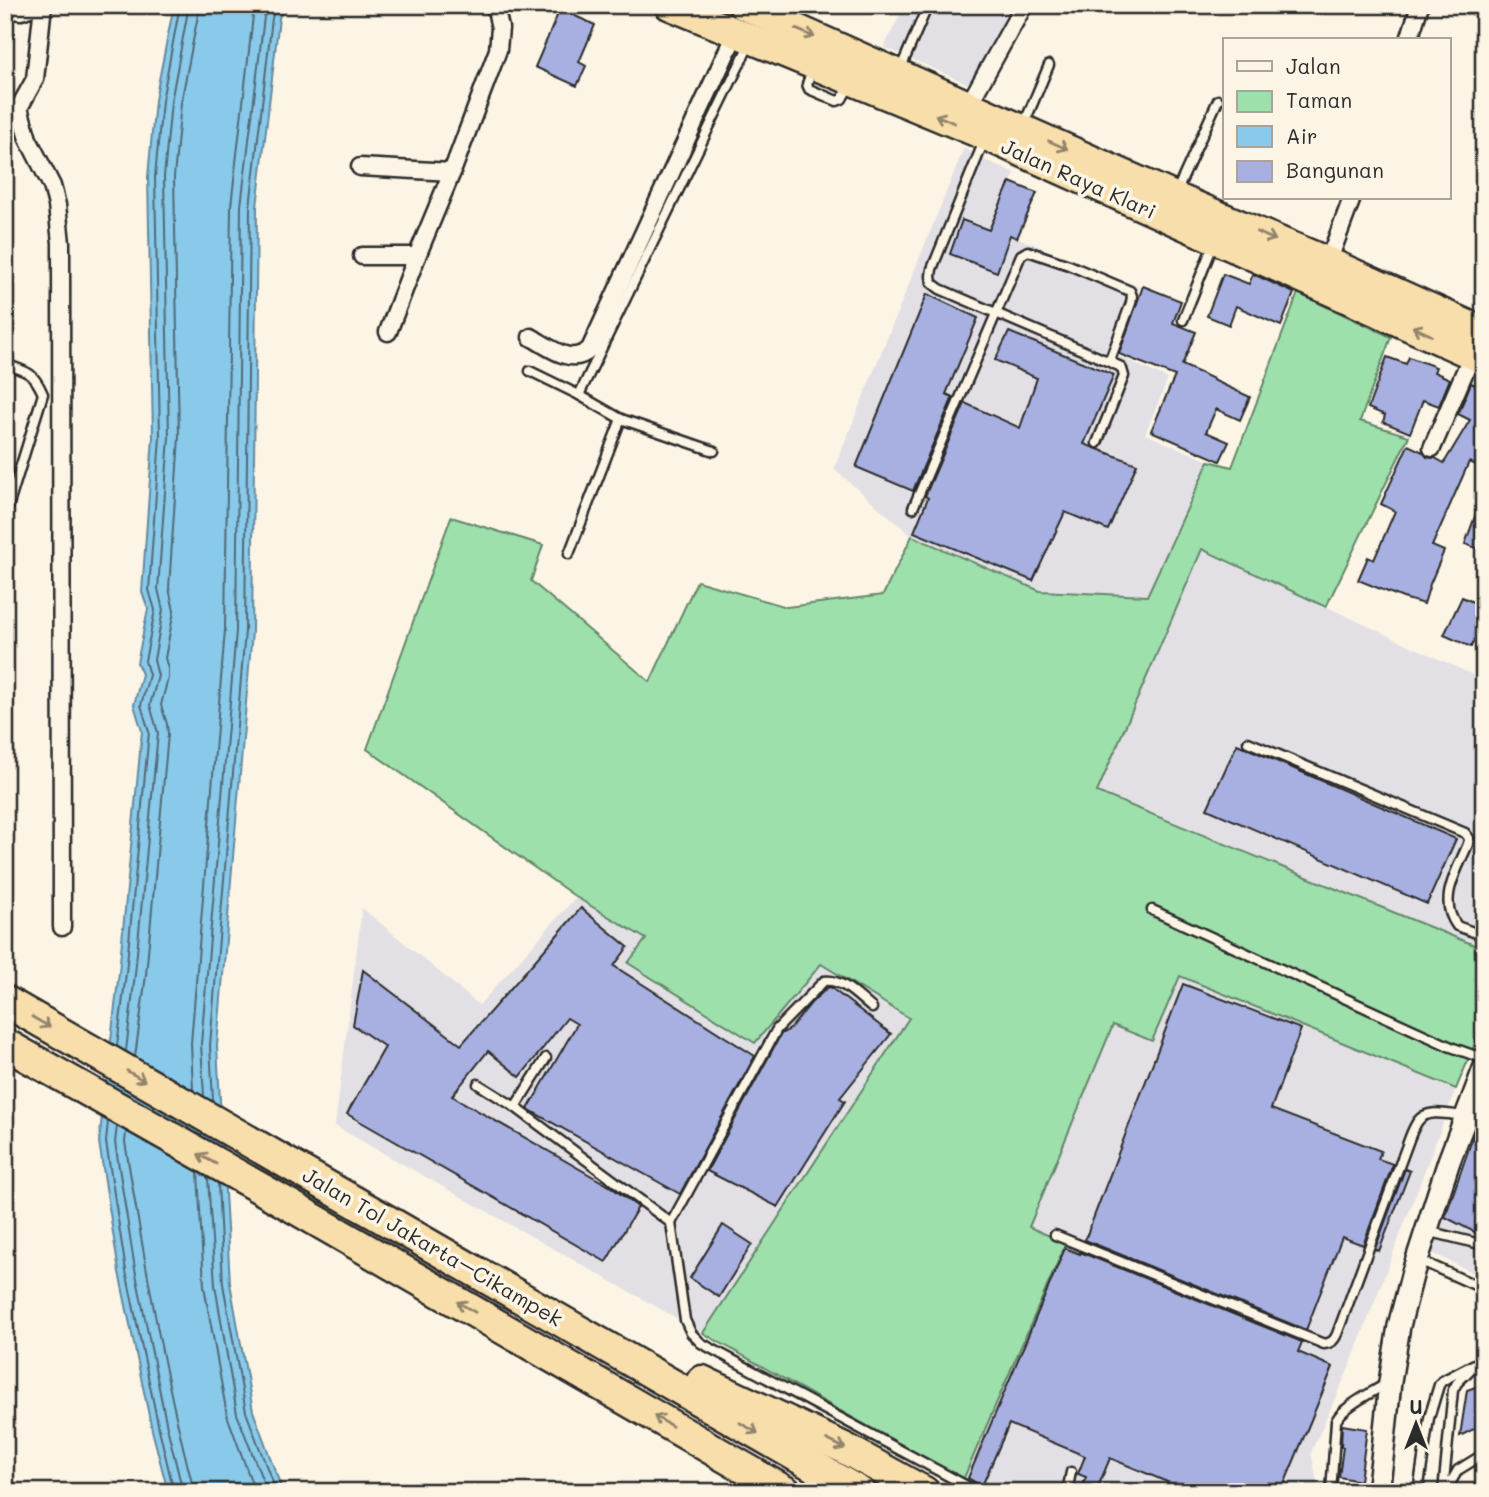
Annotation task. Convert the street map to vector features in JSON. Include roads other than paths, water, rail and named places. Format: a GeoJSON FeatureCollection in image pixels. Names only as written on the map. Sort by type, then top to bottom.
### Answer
{"type":"FeatureCollection","features":[{"type":"Feature","properties":{"kind":"highway","name":"Jalan Raya Klari"},"geometry":{"type":"LineString","coordinates":[[669,5],[986,136],[1216,239],[1480,349]]}},
{"type":"Feature","properties":{"kind":"highway","name":"Jalan Raya Klari"},"geometry":{"type":"LineString","coordinates":[[750,7],[968,106],[1328,262],[1480,349]]}},
{"type":"Feature","properties":{"kind":"highway","name":"Jalan Tol Jakarta–Cikampek"},"geometry":{"type":"LineString","coordinates":[[5,1002],[859,1492]]}},
{"type":"Feature","properties":{"kind":"highway","name":"Jalan Tol Jakarta–Cikampek"},"geometry":{"type":"LineString","coordinates":[[5,1044],[786,1492]]}},
{"type":"Feature","properties":{"kind":"highway"},"geometry":{"type":"LineString","coordinates":[[509,1289],[844,1448],[924,1492]]}},
{"type":"Feature","properties":{"kind":"street"},"geometry":{"type":"LineString","coordinates":[[5,9],[21,11],[38,5]]}},
{"type":"Feature","properties":{"kind":"street"},"geometry":{"type":"LineString","coordinates":[[43,5],[35,79],[12,111],[52,186],[61,243],[62,927]]}},
{"type":"Feature","properties":{"kind":"street"},"geometry":{"type":"LineString","coordinates":[[388,332],[498,50],[500,28],[495,5]]}},
{"type":"Feature","properties":{"kind":"street"},"geometry":{"type":"LineString","coordinates":[[968,106],[1024,5]]}},
{"type":"Feature","properties":{"kind":"street"},"geometry":{"type":"LineString","coordinates":[[1410,38],[1420,5]]}},
{"type":"Feature","properties":{"kind":"street"},"geometry":{"type":"LineString","coordinates":[[531,337],[564,355],[583,356],[590,349],[744,36]]}},
{"type":"Feature","properties":{"kind":"street"},"geometry":{"type":"LineString","coordinates":[[360,167],[452,172]]}},
{"type":"Feature","properties":{"kind":"street"},"geometry":{"type":"LineString","coordinates":[[1328,262],[1351,200]]}},
{"type":"Feature","properties":{"kind":"street"},"geometry":{"type":"LineString","coordinates":[[362,256],[417,256]]}},
{"type":"Feature","properties":{"kind":"street"},"geometry":{"type":"LineString","coordinates":[[1432,448],[1480,349]]}},
{"type":"Feature","properties":{"kind":"street"},"geometry":{"type":"LineString","coordinates":[[1378,1492],[1399,1326],[1427,1231],[1484,1069]]}},
{"type":"Feature","properties":{"kind":"lane"},"geometry":{"type":"LineString","coordinates":[[899,74],[928,5]]}},
{"type":"Feature","properties":{"kind":"lane"},"geometry":{"type":"LineString","coordinates":[[579,395],[744,36]]}},
{"type":"Feature","properties":{"kind":"lane"},"geometry":{"type":"LineString","coordinates":[[1022,129],[1049,65]]}},
{"type":"Feature","properties":{"kind":"lane"},"geometry":{"type":"LineString","coordinates":[[1175,197],[1218,100]]}},
{"type":"Feature","properties":{"kind":"lane"},"geometry":{"type":"LineString","coordinates":[[986,136],[932,270],[932,283],[996,314],[1110,360],[1122,369],[1124,376],[1097,443]]}},
{"type":"Feature","properties":{"kind":"lane"},"geometry":{"type":"LineString","coordinates":[[1183,320],[1216,239]]}},
{"type":"Feature","properties":{"kind":"lane"},"geometry":{"type":"LineString","coordinates":[[914,508],[1024,252],[1069,265],[1130,291],[1131,303],[1110,360]]}},
{"type":"Feature","properties":{"kind":"lane"},"geometry":{"type":"LineString","coordinates":[[5,364],[36,378],[43,394],[5,517]]}},
{"type":"Feature","properties":{"kind":"lane"},"geometry":{"type":"LineString","coordinates":[[530,371],[621,419],[714,451]]}},
{"type":"Feature","properties":{"kind":"lane"},"geometry":{"type":"LineString","coordinates":[[569,554],[621,419]]}},
{"type":"Feature","properties":{"kind":"lane"},"geometry":{"type":"LineString","coordinates":[[1248,741],[1465,833],[1469,838],[1468,844],[1448,894],[1448,911],[1457,926],[1484,936]]}},
{"type":"Feature","properties":{"kind":"lane"},"geometry":{"type":"LineString","coordinates":[[1153,910],[1451,1047],[1484,1059]]}},
{"type":"Feature","properties":{"kind":"lane"},"geometry":{"type":"LineString","coordinates":[[872,1008],[832,979],[824,981],[777,1029],[671,1223],[685,1320],[691,1333],[701,1343],[978,1492]]}},
{"type":"Feature","properties":{"kind":"lane"},"geometry":{"type":"LineString","coordinates":[[515,1107],[546,1058]]}},
{"type":"Feature","properties":{"kind":"lane"},"geometry":{"type":"LineString","coordinates":[[478,1084],[515,1107],[671,1223]]}},
{"type":"Feature","properties":{"kind":"lane"},"geometry":{"type":"LineString","coordinates":[[1055,1235],[1324,1344],[1329,1343],[1337,1334],[1418,1121],[1436,1113],[1466,1116]]}},
{"type":"Feature","properties":{"kind":"lane"},"geometry":{"type":"LineString","coordinates":[[1427,1231],[1484,1245]]}},
{"type":"Feature","properties":{"kind":"lane"},"geometry":{"type":"LineString","coordinates":[[1418,1259],[1484,1289]]}},
{"type":"Feature","properties":{"kind":"lane"},"geometry":{"type":"LineString","coordinates":[[1418,1492],[1429,1418],[1437,1389],[1442,1381],[1482,1360]]}},
{"type":"Feature","properties":{"kind":"lane"},"geometry":{"type":"LineString","coordinates":[[1444,1492],[1453,1390],[1463,1376],[1482,1360]]}},
{"type":"Feature","properties":{"kind":"lane"},"geometry":{"type":"LineString","coordinates":[[1331,1492],[1337,1417],[1390,1382]]}},
{"type":"Feature","properties":{"kind":"lane"},"geometry":{"type":"LineString","coordinates":[[1444,1492],[1458,1470],[1484,1454]]}},
{"type":"Feature","properties":{"kind":"lane"},"geometry":{"type":"LineString","coordinates":[[1067,1492],[1071,1472]]}},
{"type":"Feature","properties":{"kind":"water"},"geometry":{"type":"Polygon","coordinates":[[[174,5],[285,5],[279,18],[257,207],[252,632],[217,1046],[230,1283],[253,1411],[283,1492],[168,1492],[152,1430],[119,1272],[99,1142],[119,972],[142,731],[134,705],[142,674],[137,663],[148,609],[142,592],[153,437],[148,177],[155,100],[174,5]]]}}]}
